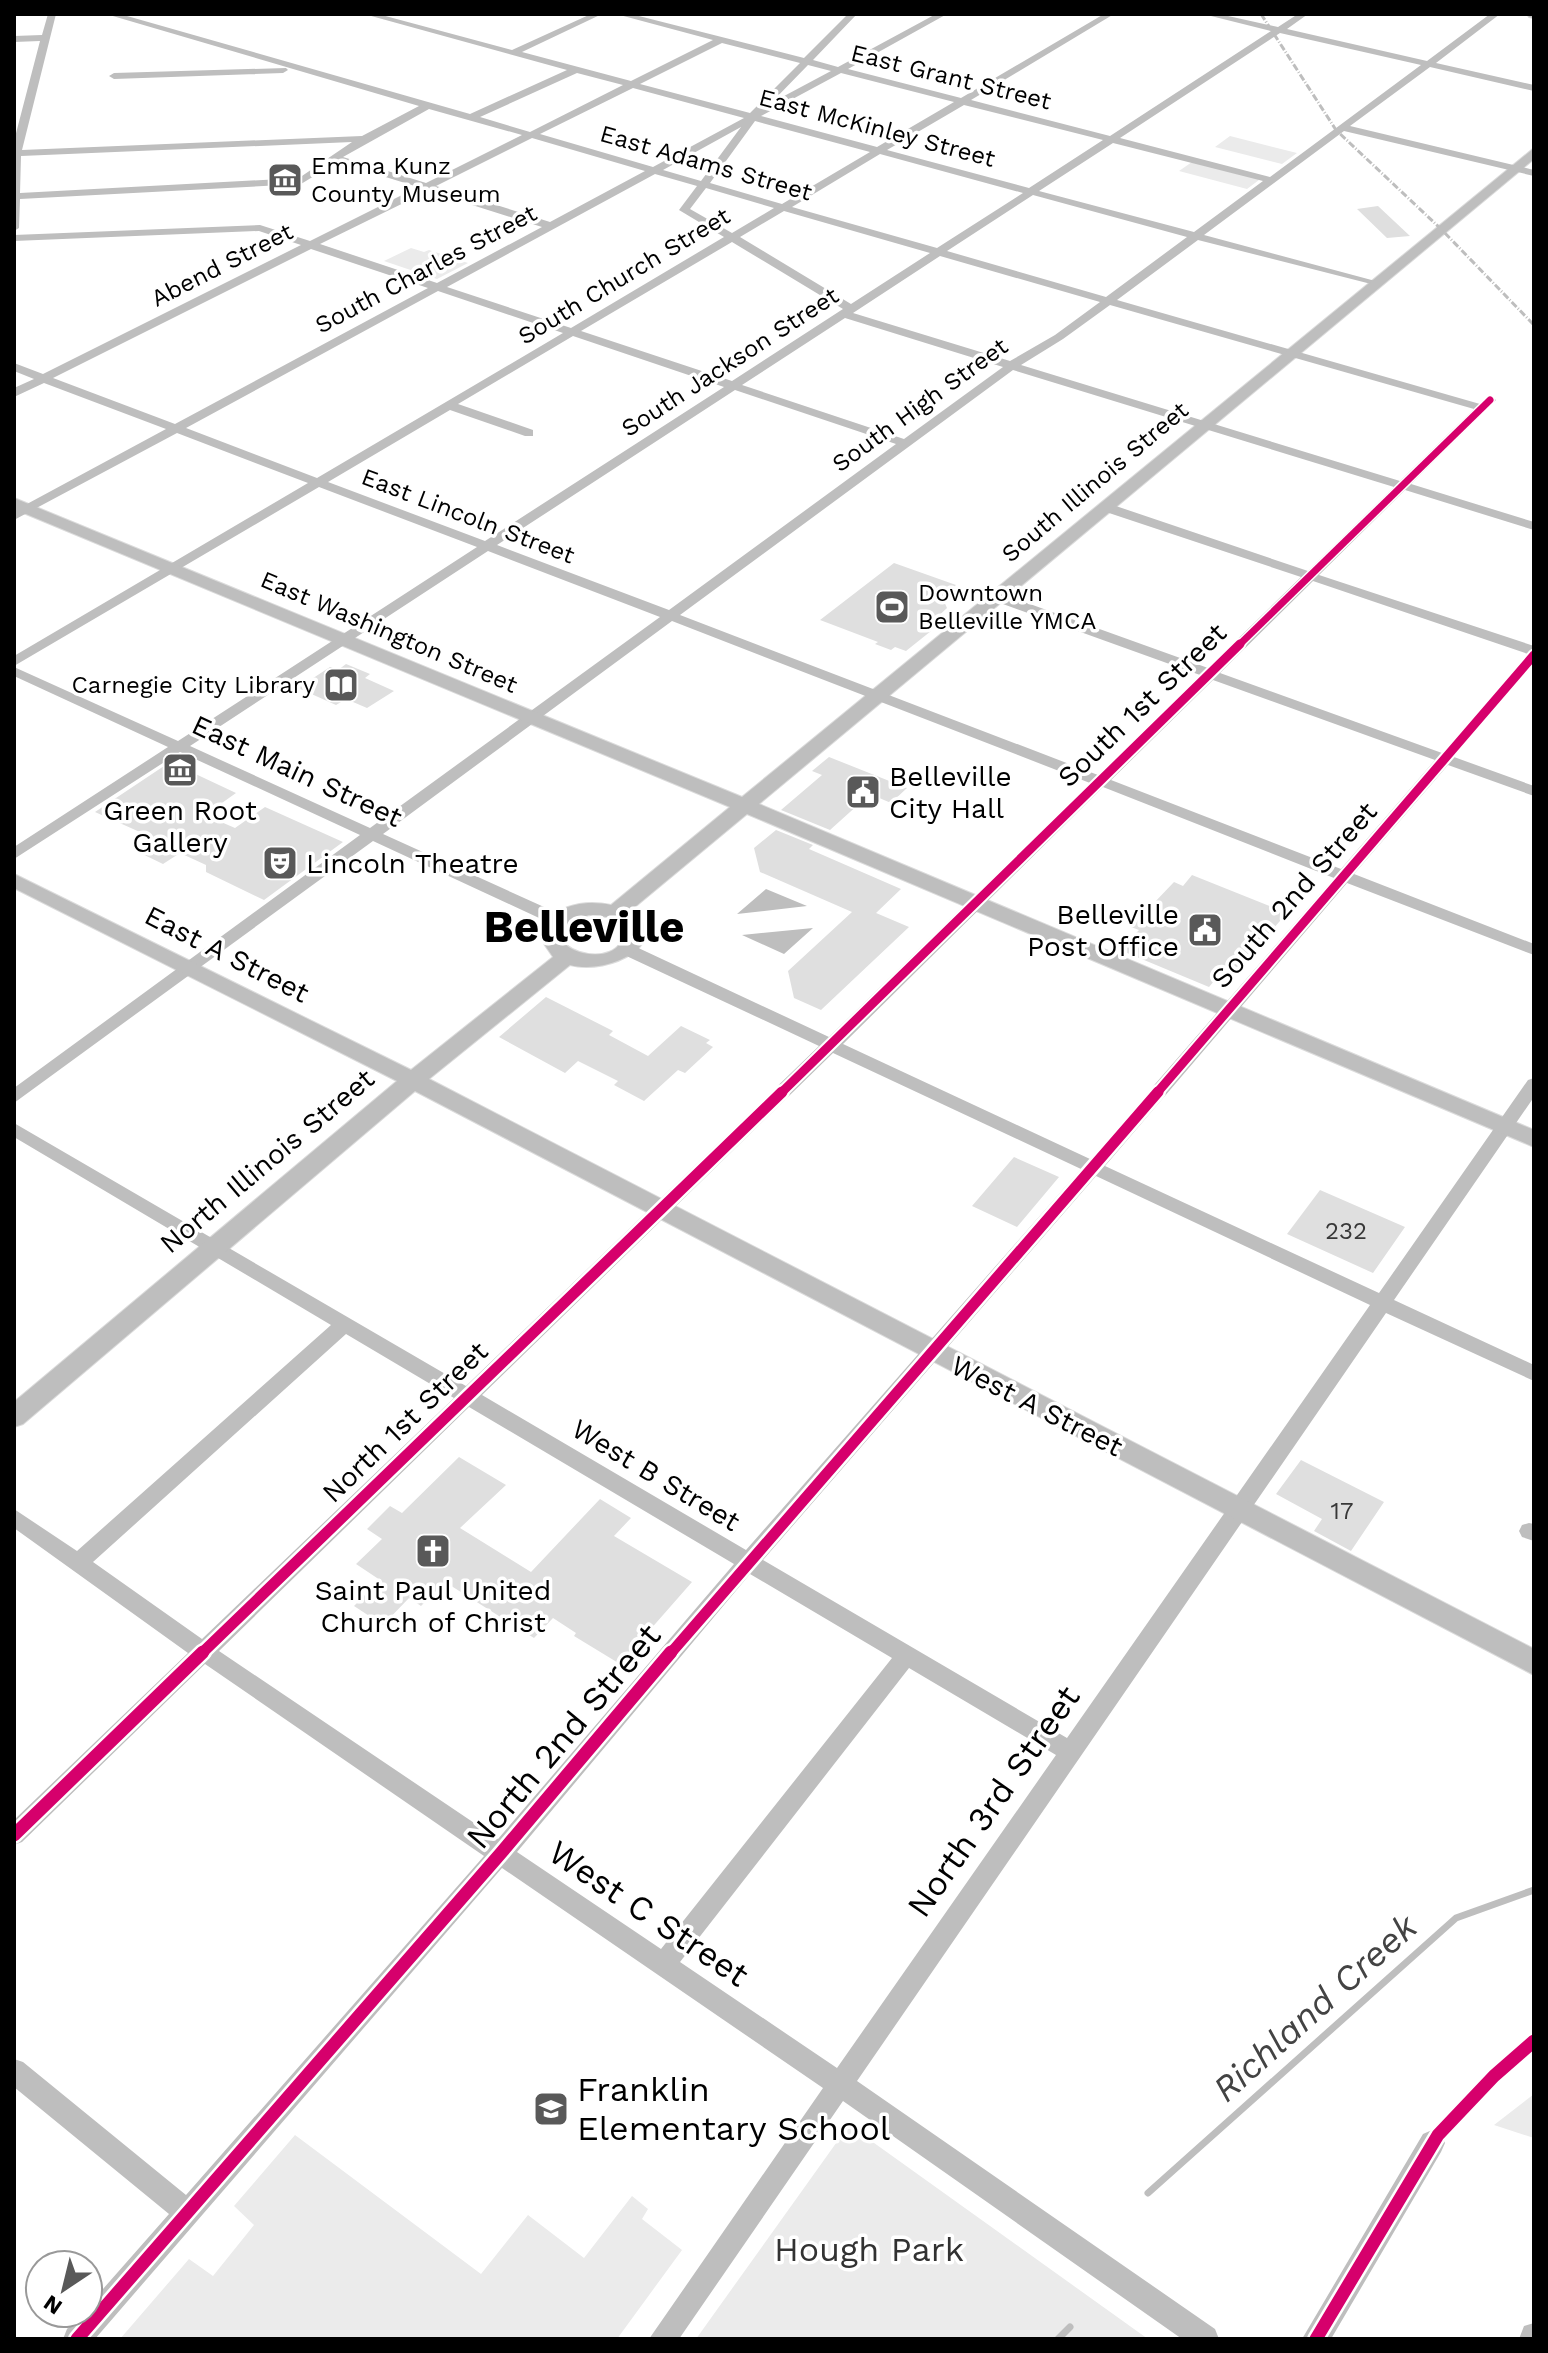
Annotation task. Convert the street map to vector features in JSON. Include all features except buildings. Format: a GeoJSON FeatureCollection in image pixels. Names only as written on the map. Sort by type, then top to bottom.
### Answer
{"type":"FeatureCollection","features":[{"type":"Feature","properties":{"kind":"main road","name":"South Illinois Street"},"geometry":{"type":"LineString","coordinates":[[616,912],[1534,152]]}},
{"type":"Feature","properties":{"kind":"main road","name":"East Washington Street"},"geometry":{"type":"LineString","coordinates":[[19,509],[173,568],[745,805],[1534,1139]]}},
{"type":"Feature","properties":{"kind":"main road","name":"East A Street"},"geometry":{"type":"LineString","coordinates":[[14,880],[413,1080]]}},
{"type":"Feature","properties":{"kind":"main road"},"geometry":{"type":"LineString","coordinates":[[588,908],[616,912],[633,926],[634,935],[626,949],[610,959],[596,962],[565,958],[550,942],[549,932],[558,920],[588,908]]}},
{"type":"Feature","properties":{"kind":"main road","name":"North Illinois Street"},"geometry":{"type":"LineString","coordinates":[[14,1417],[413,1080],[565,958]]}},
{"type":"Feature","properties":{"kind":"main road","name":"West A Street"},"geometry":{"type":"LineString","coordinates":[[413,1080],[1534,1663]]}},
{"type":"Feature","properties":{"kind":"street"},"geometry":{"type":"LineString","coordinates":[[14,228],[15,153],[52,14]]}},
{"type":"Feature","properties":{"kind":"street","name":"East Adams Street"},"geometry":{"type":"LineString","coordinates":[[110,14],[1291,353],[1486,404]]}},
{"type":"Feature","properties":{"kind":"street","name":"East McKinley Street"},"geometry":{"type":"LineString","coordinates":[[368,14],[1375,284]]}},
{"type":"Feature","properties":{"kind":"street"},"geometry":{"type":"LineString","coordinates":[[401,23],[419,14]]}},
{"type":"Feature","properties":{"kind":"street"},"geometry":{"type":"LineString","coordinates":[[513,53],[598,14]]}},
{"type":"Feature","properties":{"kind":"street","name":"East Grant Street"},"geometry":{"type":"LineString","coordinates":[[620,14],[1271,180]]}},
{"type":"Feature","properties":{"kind":"street"},"geometry":{"type":"LineString","coordinates":[[853,14],[752,117],[684,210],[847,312],[1011,366],[1534,526]]}},
{"type":"Feature","properties":{"kind":"street","name":"South Charles Street"},"geometry":{"type":"LineString","coordinates":[[19,509],[175,429],[943,14]]}},
{"type":"Feature","properties":{"kind":"street","name":"South Church Street"},"geometry":{"type":"LineString","coordinates":[[14,662],[1110,14]]}},
{"type":"Feature","properties":{"kind":"street"},"geometry":{"type":"LineString","coordinates":[[1207,14],[1534,88]]}},
{"type":"Feature","properties":{"kind":"street","name":"South Jackson Street"},"geometry":{"type":"LineString","coordinates":[[14,854],[1304,14]]}},
{"type":"Feature","properties":{"kind":"street","name":"South High Street"},"geometry":{"type":"LineString","coordinates":[[14,1097],[529,716],[1011,366],[1059,337],[1496,14]]}},
{"type":"Feature","properties":{"kind":"street"},"geometry":{"type":"LineString","coordinates":[[14,39],[44,38]]}},
{"type":"Feature","properties":{"kind":"street","name":"Abend Street"},"geometry":{"type":"LineString","coordinates":[[14,393],[721,40]]}},
{"type":"Feature","properties":{"kind":"street"},"geometry":{"type":"LineString","coordinates":[[114,76],[302,69]]}},
{"type":"Feature","properties":{"kind":"street"},"geometry":{"type":"LineString","coordinates":[[470,118],[575,70]]}},
{"type":"Feature","properties":{"kind":"street"},"geometry":{"type":"LineString","coordinates":[[15,196],[292,183],[308,177],[364,139],[428,105]]}},
{"type":"Feature","properties":{"kind":"street"},"geometry":{"type":"LineString","coordinates":[[1340,127],[1534,173]]}},
{"type":"Feature","properties":{"kind":"street"},"geometry":{"type":"LineString","coordinates":[[15,153],[364,139]]}},
{"type":"Feature","properties":{"kind":"street"},"geometry":{"type":"LineString","coordinates":[[335,158],[551,226]]}},
{"type":"Feature","properties":{"kind":"street"},"geometry":{"type":"LineString","coordinates":[[14,238],[260,228],[905,443]]}},
{"type":"Feature","properties":{"kind":"street","name":"East Lincoln Street"},"geometry":{"type":"LineString","coordinates":[[14,367],[879,695],[1534,950]]}},
{"type":"Feature","properties":{"kind":"street","name":"South 1st Street"},"geometry":{"type":"LineString","coordinates":[[830,1046],[1486,404]]}},
{"type":"Feature","properties":{"kind":"street"},"geometry":{"type":"LineString","coordinates":[[448,405],[529,433]]}},
{"type":"Feature","properties":{"kind":"street"},"geometry":{"type":"LineString","coordinates":[[1105,507],[1534,653]]}},
{"type":"Feature","properties":{"kind":"street"},"geometry":{"type":"LineString","coordinates":[[997,597],[1534,791]]}},
{"type":"Feature","properties":{"kind":"street","name":"South 2nd Street"},"geometry":{"type":"LineString","coordinates":[[1090,1168],[1534,653]]}},
{"type":"Feature","properties":{"kind":"street","name":"East Main Street"},"geometry":{"type":"LineString","coordinates":[[14,671],[558,920]]}},
{"type":"Feature","properties":{"kind":"street"},"geometry":{"type":"LineString","coordinates":[[626,949],[1534,1374]]}},
{"type":"Feature","properties":{"kind":"street","name":"North 1st Street"},"geometry":{"type":"LineString","coordinates":[[14,1835],[830,1046]]}},
{"type":"Feature","properties":{"kind":"street","name":"North 3rd Street"},"geometry":{"type":"LineString","coordinates":[[663,2339],[1534,1084]]}},
{"type":"Feature","properties":{"kind":"street","name":"West B Street"},"geometry":{"type":"LineString","coordinates":[[14,1129],[1069,1751]]}},
{"type":"Feature","properties":{"kind":"street","name":"North 2nd Street"},"geometry":{"type":"LineString","coordinates":[[77,2339],[501,1853],[747,1563],[934,1352],[1090,1168]]}},
{"type":"Feature","properties":{"kind":"street"},"geometry":{"type":"LineString","coordinates":[[78,1563],[346,1323]]}},
{"type":"Feature","properties":{"kind":"street","name":"West C Street"},"geometry":{"type":"LineString","coordinates":[[14,1517],[204,1652],[839,2084],[1205,2339]]}},
{"type":"Feature","properties":{"kind":"street"},"geometry":{"type":"LineString","coordinates":[[664,1964],[906,1656]]}},
{"type":"Feature","properties":{"kind":"street"},"geometry":{"type":"LineString","coordinates":[[14,2071],[186,2212]]}},
{"type":"Feature","properties":{"kind":"street"},"geometry":{"type":"LineString","coordinates":[[1316,2339],[1432,2143]]}},
{"type":"Feature","properties":{"kind":"green space"},"geometry":{"type":"Polygon","coordinates":[[[1230,136],[1297,153],[1282,164],[1215,147],[1230,136]]]}},
{"type":"Feature","properties":{"kind":"green space"},"geometry":{"type":"Polygon","coordinates":[[[1192,162],[1259,180],[1247,189],[1179,171],[1192,162]]]}},
{"type":"Feature","properties":{"kind":"green space"},"geometry":{"type":"Polygon","coordinates":[[[411,248],[424,252],[429,250],[468,263],[437,279],[384,261],[411,248]]]}},
{"type":"Feature","properties":{"kind":"green space"},"geometry":{"type":"Polygon","coordinates":[[[1534,2094],[1534,2138],[1494,2125],[1534,2094]]]}},
{"type":"Feature","properties":{"kind":"green space","name":"Hough Park"},"geometry":{"type":"Polygon","coordinates":[[[849,2125],[1148,2339],[696,2339],[849,2125]]]}},
{"type":"Feature","properties":{"kind":"green space"},"geometry":{"type":"Polygon","coordinates":[[[295,2135],[481,2274],[528,2215],[584,2258],[632,2196],[648,2209],[642,2219],[682,2250],[617,2339],[120,2339],[189,2259],[213,2276],[254,2225],[234,2206],[295,2135]]]}},
{"type":"Feature","properties":{"kind":"shaded area"},"geometry":{"type":"Polygon","coordinates":[[[766,889],[807,906],[737,914],[766,889]]]}},
{"type":"Feature","properties":{"kind":"shaded area"},"geometry":{"type":"Polygon","coordinates":[[[813,928],[784,954],[742,935],[813,928]]]}},
{"type":"Feature","properties":{"kind":"waterway","name":"Richland Creek"},"geometry":{"type":"LineString","coordinates":[[1148,2193],[1456,1918],[1534,1890]]}},
{"type":"Feature","properties":{"kind":"waterway","name":"Richland Creek"},"geometry":{"type":"LineString","coordinates":[[1058,2339],[1070,2327]]}},
{"type":"Feature","properties":{"kind":"railway"},"geometry":{"type":"LineString","coordinates":[[1261,14],[1336,130],[1441,229],[1534,325]]}},
{"type":"Feature","properties":{"kind":"cycle path"},"geometry":{"type":"LineString","coordinates":[[14,1835],[830,1046],[1490,400]]}},
{"type":"Feature","properties":{"kind":"cycle path"},"geometry":{"type":"LineString","coordinates":[[77,2339],[501,1853],[747,1563],[934,1352],[1534,655]]}},
{"type":"Feature","properties":{"kind":"cycle path"},"geometry":{"type":"LineString","coordinates":[[1316,2339],[1438,2135],[1494,2076],[1534,2041]]}},
{"type":"Feature","properties":{"kind":"place","name":"Emma Kunz County Museum"},"geometry":{"type":"Point","coordinates":[285,180]}},
{"type":"Feature","properties":{"kind":"place","name":"Downtown Belleville YMCA"},"geometry":{"type":"Point","coordinates":[892,607]}},
{"type":"Feature","properties":{"kind":"place","name":"Carnegie City Library"},"geometry":{"type":"Point","coordinates":[341,685]}},
{"type":"Feature","properties":{"kind":"place","name":"Green Root Gallery"},"geometry":{"type":"Point","coordinates":[180,770]}},
{"type":"Feature","properties":{"kind":"place","name":"Belleville City Hall"},"geometry":{"type":"Point","coordinates":[863,792]}},
{"type":"Feature","properties":{"kind":"place","name":"Lincoln Theatre"},"geometry":{"type":"Point","coordinates":[280,863]}},
{"type":"Feature","properties":{"kind":"place","name":"Belleville Post Office"},"geometry":{"type":"Point","coordinates":[1205,930]}},
{"type":"Feature","properties":{"kind":"place","name":"Saint Paul United Church of Christ"},"geometry":{"type":"Point","coordinates":[433,1551]}},
{"type":"Feature","properties":{"kind":"place","name":"Franklin Elementary School"},"geometry":{"type":"Point","coordinates":[551,2109]}},
{"type":"Feature","properties":{"kind":"district","name":"Belleville"},"geometry":{"type":"Point","coordinates":[584,927]}}]}
